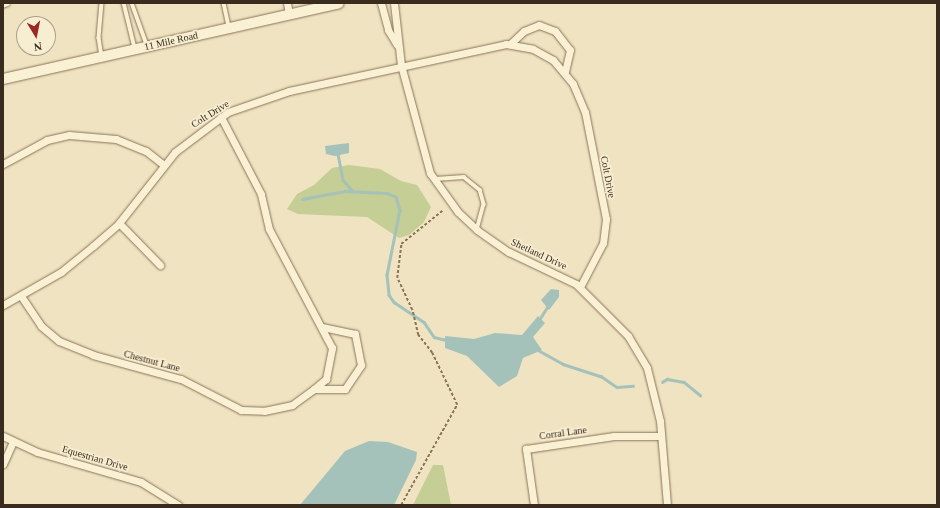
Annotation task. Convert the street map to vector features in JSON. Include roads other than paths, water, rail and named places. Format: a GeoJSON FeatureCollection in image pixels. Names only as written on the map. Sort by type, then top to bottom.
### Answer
{"type":"FeatureCollection","features":[{"type":"Feature","properties":{"kind":"street"},"geometry":{"type":"LineString","coordinates":[[287,3],[289,14]]}},
{"type":"Feature","properties":{"kind":"street","name":"11 Mile Road"},"geometry":{"type":"LineString","coordinates":[[3,79],[339,3]]}},
{"type":"Feature","properties":{"kind":"street","name":"Shetland Drive"},"geometry":{"type":"LineString","coordinates":[[381,3],[388,30],[397,45]]}},
{"type":"Feature","properties":{"kind":"street","name":"Shetland Drive"},"geometry":{"type":"LineString","coordinates":[[394,3],[397,45],[401,65],[425,161],[434,179],[477,230],[509,252],[547,268],[580,287],[628,336],[647,368],[660,436],[667,505]]}},
{"type":"Feature","properties":{"kind":"street"},"geometry":{"type":"LineString","coordinates":[[510,44],[524,31],[539,25],[555,31],[570,50],[565,71]]}},
{"type":"Feature","properties":{"kind":"street","name":"Colt Drive"},"geometry":{"type":"LineString","coordinates":[[3,305],[61,272],[119,223],[164,165],[193,136],[221,117],[289,91],[401,65],[510,44],[533,49],[565,71],[585,112],[606,219],[601,248],[580,287]]}},
{"type":"Feature","properties":{"kind":"street","name":"Chestnut Lane"},"geometry":{"type":"LineString","coordinates":[[21,296],[41,326],[59,341],[93,355],[181,379],[241,410],[264,410],[292,404],[326,379],[332,364],[332,348],[269,230],[261,194],[221,117]]}},
{"type":"Feature","properties":{"kind":"street"},"geometry":{"type":"LineString","coordinates":[[3,164],[47,140],[69,135],[116,139],[146,151],[164,165]]}},
{"type":"Feature","properties":{"kind":"street"},"geometry":{"type":"LineString","coordinates":[[119,223],[160,265]]}},
{"type":"Feature","properties":{"kind":"street"},"geometry":{"type":"LineString","coordinates":[[314,389],[345,389],[361,365],[355,334],[322,327]]}},
{"type":"Feature","properties":{"kind":"street","name":"Equestrian Drive"},"geometry":{"type":"LineString","coordinates":[[3,436],[13,442],[141,482],[178,505]]}},
{"type":"Feature","properties":{"kind":"street","name":"Corral Lane"},"geometry":{"type":"LineString","coordinates":[[534,505],[526,449],[614,436],[660,436]]}},
{"type":"Feature","properties":{"kind":"street"},"geometry":{"type":"LineString","coordinates":[[3,464],[13,442]]}},
{"type":"Feature","properties":{"kind":"lane"},"geometry":{"type":"LineString","coordinates":[[102,3],[99,38],[102,57]]}},
{"type":"Feature","properties":{"kind":"lane"},"geometry":{"type":"LineString","coordinates":[[124,3],[135,49]]}},
{"type":"Feature","properties":{"kind":"lane"},"geometry":{"type":"LineString","coordinates":[[132,3],[148,46]]}},
{"type":"Feature","properties":{"kind":"lane"},"geometry":{"type":"LineString","coordinates":[[224,3],[229,28]]}},
{"type":"Feature","properties":{"kind":"lane"},"geometry":{"type":"LineString","coordinates":[[3,6],[8,4]]}},
{"type":"Feature","properties":{"kind":"lane"},"geometry":{"type":"LineString","coordinates":[[434,179],[464,177],[480,190],[484,204],[477,230]]}},
{"type":"Feature","properties":{"kind":"water"},"geometry":{"type":"Polygon","coordinates":[[[349,143],[349,153],[335,156],[326,154],[325,146],[349,143]]]}},
{"type":"Feature","properties":{"kind":"water"},"geometry":{"type":"Polygon","coordinates":[[[551,289],[559,290],[559,297],[549,310],[541,300],[551,289]]]}},
{"type":"Feature","properties":{"kind":"water"},"geometry":{"type":"Polygon","coordinates":[[[538,316],[545,323],[533,337],[542,350],[523,358],[517,376],[499,387],[467,356],[445,348],[445,336],[474,339],[495,333],[522,335],[538,316]]]}},
{"type":"Feature","properties":{"kind":"water"},"geometry":{"type":"Polygon","coordinates":[[[369,441],[388,442],[417,452],[416,460],[394,505],[300,505],[345,451],[369,441]]]}},
{"type":"Feature","properties":{"kind":"waterway"},"geometry":{"type":"LineString","coordinates":[[338,154],[343,180],[353,191]]}},
{"type":"Feature","properties":{"kind":"waterway"},"geometry":{"type":"LineString","coordinates":[[302,199],[345,191],[387,193],[396,197],[400,210],[387,275],[389,295],[394,302],[424,322],[434,337],[446,340]]}},
{"type":"Feature","properties":{"kind":"waterway"},"geometry":{"type":"LineString","coordinates":[[539,320],[547,307]]}},
{"type":"Feature","properties":{"kind":"waterway"},"geometry":{"type":"LineString","coordinates":[[538,350],[563,364],[601,376],[617,387],[633,386]]}},
{"type":"Feature","properties":{"kind":"waterway"},"geometry":{"type":"LineString","coordinates":[[662,382],[667,379],[684,382],[700,395]]}}]}
